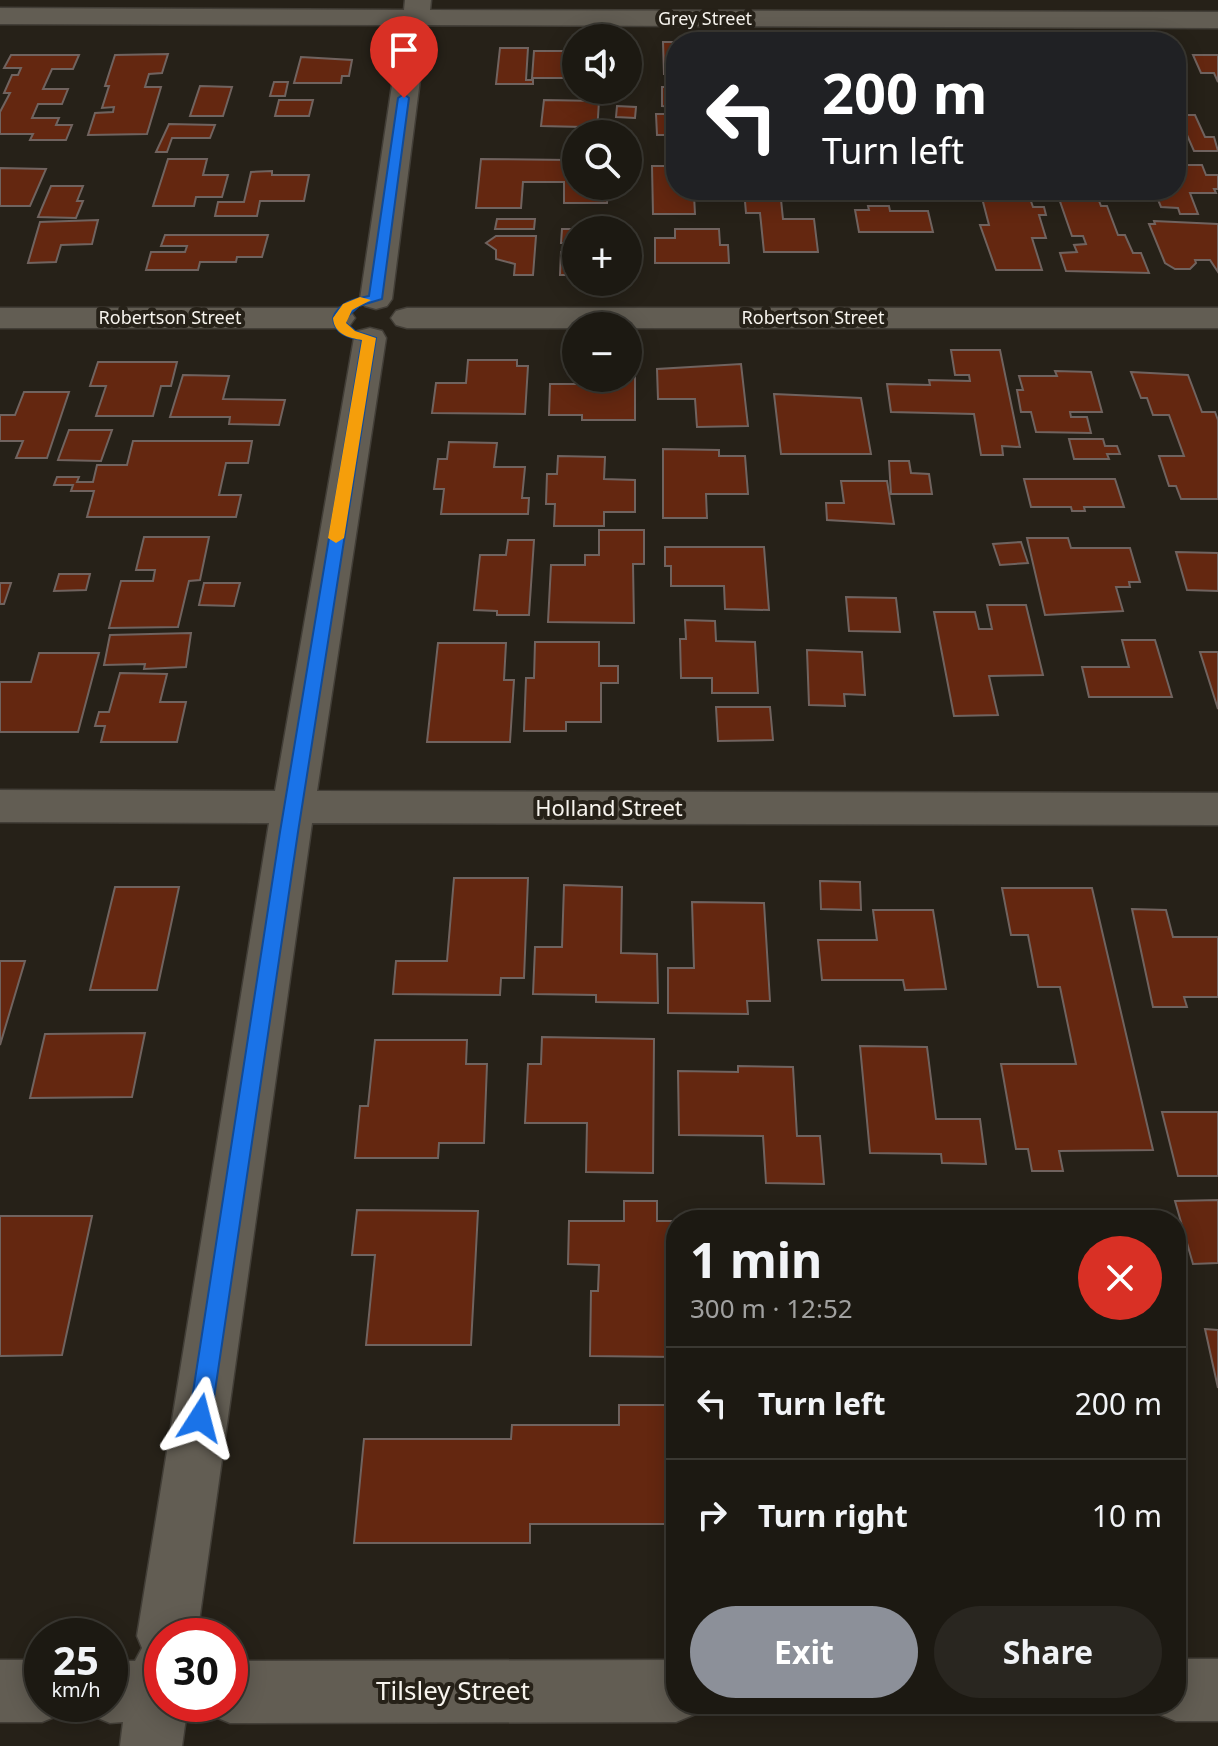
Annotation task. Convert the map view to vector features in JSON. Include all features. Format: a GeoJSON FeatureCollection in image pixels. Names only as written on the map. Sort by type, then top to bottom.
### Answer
{"type":"FeatureCollection","features":[{"type":"Feature","properties":{"kind":"street","name":"Grey Street"},"geometry":{"type":"LineString","coordinates":[[0,16],[417,9],[1218,20]]}},
{"type":"Feature","properties":{"kind":"street"},"geometry":{"type":"LineString","coordinates":[[163,1618],[373,318],[417,9]]}},
{"type":"Feature","properties":{"kind":"street","name":"Robertson Street"},"geometry":{"type":"LineString","coordinates":[[0,318],[1218,318]]}},
{"type":"Feature","properties":{"kind":"street","name":"Holland Street"},"geometry":{"type":"LineString","coordinates":[[0,806],[1218,809]]}},
{"type":"Feature","properties":{"kind":"street"},"geometry":{"type":"LineString","coordinates":[[1186,1690],[1218,1690]]}},
{"type":"Feature","properties":{"kind":"street"},"geometry":{"type":"LineString","coordinates":[[0,1691],[24,1691]]}},
{"type":"Feature","properties":{"kind":"street","name":"Tilsley Street"},"geometry":{"type":"LineString","coordinates":[[248,1692],[666,1691]]}},
{"type":"Feature","properties":{"kind":"building"},"geometry":{"type":"Polygon","coordinates":[[[663,42],[666,42],[666,74],[663,42]]]}},
{"type":"Feature","properties":{"kind":"building"},"geometry":{"type":"Polygon","coordinates":[[[500,48],[528,48],[526,80],[533,80],[533,84],[496,84],[500,48]]]}},
{"type":"Feature","properties":{"kind":"building"},"geometry":{"type":"Polygon","coordinates":[[[534,51],[562,51],[562,78],[532,78],[534,51]]]}},
{"type":"Feature","properties":{"kind":"building"},"geometry":{"type":"Polygon","coordinates":[[[168,54],[162,73],[149,74],[145,87],[161,87],[147,134],[88,135],[95,113],[113,112],[114,107],[102,108],[115,55],[168,54]]]}},
{"type":"Feature","properties":{"kind":"building"},"geometry":{"type":"Polygon","coordinates":[[[11,55],[79,55],[73,69],[52,69],[43,89],[68,89],[62,104],[38,104],[32,118],[59,118],[56,125],[72,125],[66,140],[30,140],[33,134],[0,134],[0,112],[10,93],[4,93],[12,75],[18,75],[21,68],[4,68],[11,55]]]}},
{"type":"Feature","properties":{"kind":"building"},"geometry":{"type":"Polygon","coordinates":[[[1193,55],[1218,55],[1218,82],[1214,73],[1201,73],[1193,55]]]}},
{"type":"Feature","properties":{"kind":"building"},"geometry":{"type":"Polygon","coordinates":[[[301,57],[352,60],[349,76],[342,76],[341,83],[294,83],[301,57]]]}},
{"type":"Feature","properties":{"kind":"building"},"geometry":{"type":"Polygon","coordinates":[[[274,82],[288,82],[285,96],[270,96],[274,82]]]}},
{"type":"Feature","properties":{"kind":"building"},"geometry":{"type":"Polygon","coordinates":[[[200,86],[232,87],[223,116],[190,116],[200,86]]]}},
{"type":"Feature","properties":{"kind":"building"},"geometry":{"type":"Polygon","coordinates":[[[662,87],[666,87],[666,106],[662,106],[662,87]]]}},
{"type":"Feature","properties":{"kind":"building"},"geometry":{"type":"Polygon","coordinates":[[[279,100],[313,100],[309,116],[275,116],[279,100]]]}},
{"type":"Feature","properties":{"kind":"building"},"geometry":{"type":"Polygon","coordinates":[[[544,100],[562,100],[562,104],[599,104],[598,120],[562,120],[562,126],[541,126],[544,100]]]}},
{"type":"Feature","properties":{"kind":"building"},"geometry":{"type":"Polygon","coordinates":[[[617,106],[636,107],[635,118],[616,117],[617,106]]]}},
{"type":"Feature","properties":{"kind":"building"},"geometry":{"type":"Polygon","coordinates":[[[656,114],[666,114],[666,135],[657,135],[656,114]]]}},
{"type":"Feature","properties":{"kind":"building"},"geometry":{"type":"Polygon","coordinates":[[[1186,115],[1195,115],[1205,137],[1214,137],[1218,151],[1194,151],[1187,135],[1186,115]]]}},
{"type":"Feature","properties":{"kind":"building"},"geometry":{"type":"Polygon","coordinates":[[[169,124],[215,125],[210,138],[172,138],[167,152],[156,152],[169,124]]]}},
{"type":"Feature","properties":{"kind":"building"},"geometry":{"type":"Polygon","coordinates":[[[168,159],[207,159],[203,175],[228,175],[222,197],[196,197],[194,206],[153,206],[168,159]]]}},
{"type":"Feature","properties":{"kind":"building"},"geometry":{"type":"Polygon","coordinates":[[[481,159],[562,160],[562,182],[523,182],[521,208],[476,208],[481,159]]]}},
{"type":"Feature","properties":{"kind":"building"},"geometry":{"type":"Polygon","coordinates":[[[1186,165],[1202,165],[1206,175],[1218,175],[1218,189],[1214,189],[1216,193],[1190,193],[1198,214],[1180,214],[1178,208],[1161,207],[1158,200],[1186,200],[1186,165]]]}},
{"type":"Feature","properties":{"kind":"building"},"geometry":{"type":"Polygon","coordinates":[[[652,166],[666,166],[666,200],[694,200],[695,214],[653,214],[652,166]]]}},
{"type":"Feature","properties":{"kind":"building"},"geometry":{"type":"Polygon","coordinates":[[[0,168],[46,169],[30,206],[0,206],[0,168]]]}},
{"type":"Feature","properties":{"kind":"building"},"geometry":{"type":"Polygon","coordinates":[[[272,171],[272,175],[309,175],[304,201],[260,201],[257,216],[215,216],[218,202],[244,202],[251,172],[272,171]]]}},
{"type":"Feature","properties":{"kind":"building"},"geometry":{"type":"Polygon","coordinates":[[[51,186],[83,186],[77,201],[83,201],[76,218],[38,217],[51,186]]]}},
{"type":"Feature","properties":{"kind":"building"},"geometry":{"type":"Polygon","coordinates":[[[564,200],[607,200],[607,203],[564,203],[564,200]]]}},
{"type":"Feature","properties":{"kind":"building"},"geometry":{"type":"Polygon","coordinates":[[[745,200],[781,200],[783,219],[814,219],[818,252],[764,252],[760,213],[746,213],[745,200]]]}},
{"type":"Feature","properties":{"kind":"building"},"geometry":{"type":"Polygon","coordinates":[[[983,200],[1031,200],[1033,207],[1044,207],[1046,215],[1039,215],[1046,238],[1032,238],[1042,270],[996,270],[980,225],[989,225],[983,200]]]}},
{"type":"Feature","properties":{"kind":"building"},"geometry":{"type":"Polygon","coordinates":[[[1059,200],[1099,200],[1101,206],[1107,206],[1118,235],[1125,235],[1133,253],[1141,253],[1149,273],[1066,271],[1060,253],[1077,252],[1074,245],[1086,244],[1083,236],[1072,236],[1059,200]]]}},
{"type":"Feature","properties":{"kind":"building"},"geometry":{"type":"Polygon","coordinates":[[[868,206],[889,206],[890,211],[928,211],[933,232],[859,232],[855,210],[869,210],[868,206]]]}},
{"type":"Feature","properties":{"kind":"building"},"geometry":{"type":"Polygon","coordinates":[[[497,219],[535,219],[534,229],[495,229],[497,219]]]}},
{"type":"Feature","properties":{"kind":"building"},"geometry":{"type":"Polygon","coordinates":[[[98,220],[92,244],[61,245],[56,262],[28,263],[40,222],[98,220]]]}},
{"type":"Feature","properties":{"kind":"building"},"geometry":{"type":"Polygon","coordinates":[[[1154,221],[1218,224],[1218,272],[1210,260],[1195,260],[1190,269],[1175,269],[1165,263],[1149,224],[1155,224],[1154,221]]]}},
{"type":"Feature","properties":{"kind":"building"},"geometry":{"type":"Polygon","coordinates":[[[675,229],[719,229],[720,245],[728,245],[729,263],[655,263],[655,238],[675,238],[675,229]]]}},
{"type":"Feature","properties":{"kind":"building"},"geometry":{"type":"Polygon","coordinates":[[[165,235],[268,235],[262,257],[237,257],[236,262],[200,262],[198,270],[146,270],[151,252],[185,252],[187,246],[161,246],[165,235]]]}},
{"type":"Feature","properties":{"kind":"building"},"geometry":{"type":"Polygon","coordinates":[[[496,236],[536,236],[533,275],[514,275],[515,264],[496,259],[496,250],[486,243],[496,236]]]}},
{"type":"Feature","properties":{"kind":"building"},"geometry":{"type":"Polygon","coordinates":[[[951,350],[1000,350],[1020,447],[1002,446],[1003,455],[981,455],[974,414],[891,412],[887,384],[930,385],[929,380],[970,381],[969,375],[955,375],[951,350]]]}},
{"type":"Feature","properties":{"kind":"building"},"geometry":{"type":"Polygon","coordinates":[[[468,360],[517,360],[517,366],[528,366],[525,414],[432,413],[436,383],[466,383],[468,360]]]}},
{"type":"Feature","properties":{"kind":"building"},"geometry":{"type":"Polygon","coordinates":[[[98,362],[177,362],[171,386],[161,386],[153,416],[96,416],[106,386],[90,386],[98,362]]]}},
{"type":"Feature","properties":{"kind":"building"},"geometry":{"type":"Polygon","coordinates":[[[741,364],[748,426],[697,427],[695,399],[658,399],[657,369],[741,364]]]}},
{"type":"Feature","properties":{"kind":"building"},"geometry":{"type":"Polygon","coordinates":[[[1055,371],[1091,372],[1102,412],[1070,412],[1071,417],[1087,417],[1091,433],[1036,432],[1031,412],[1021,412],[1017,390],[1023,390],[1019,376],[1057,376],[1055,371]]]}},
{"type":"Feature","properties":{"kind":"building"},"geometry":{"type":"Polygon","coordinates":[[[1131,372],[1188,375],[1202,412],[1215,412],[1218,420],[1218,499],[1181,499],[1176,486],[1169,486],[1159,456],[1184,456],[1169,415],[1153,415],[1147,398],[1141,398],[1131,372]]]}},
{"type":"Feature","properties":{"kind":"building"},"geometry":{"type":"Polygon","coordinates":[[[183,375],[229,376],[223,399],[285,400],[279,425],[229,424],[230,417],[170,417],[183,375]]]}},
{"type":"Feature","properties":{"kind":"building"},"geometry":{"type":"Polygon","coordinates":[[[550,384],[562,384],[562,392],[635,392],[635,420],[582,420],[582,415],[549,415],[550,384]]]}},
{"type":"Feature","properties":{"kind":"building"},"geometry":{"type":"Polygon","coordinates":[[[24,392],[69,392],[47,458],[16,458],[23,441],[0,441],[0,415],[15,415],[24,392]]]}},
{"type":"Feature","properties":{"kind":"building"},"geometry":{"type":"Polygon","coordinates":[[[774,394],[861,398],[871,454],[781,454],[774,394]]]}},
{"type":"Feature","properties":{"kind":"building"},"geometry":{"type":"Polygon","coordinates":[[[69,430],[112,430],[101,461],[58,460],[69,430]]]}},
{"type":"Feature","properties":{"kind":"building"},"geometry":{"type":"Polygon","coordinates":[[[1069,439],[1103,439],[1105,446],[1117,446],[1120,454],[1107,454],[1109,459],[1074,459],[1069,439]]]}},
{"type":"Feature","properties":{"kind":"building"},"geometry":{"type":"Polygon","coordinates":[[[133,441],[252,441],[248,463],[226,463],[219,495],[241,495],[236,517],[87,517],[94,491],[71,491],[73,485],[54,485],[57,477],[79,477],[77,482],[93,482],[97,465],[127,465],[133,441]]]}},
{"type":"Feature","properties":{"kind":"building"},"geometry":{"type":"Polygon","coordinates":[[[449,442],[497,443],[494,467],[525,467],[522,498],[529,498],[528,514],[441,514],[444,489],[434,489],[438,459],[447,459],[449,442]]]}},
{"type":"Feature","properties":{"kind":"building"},"geometry":{"type":"Polygon","coordinates":[[[663,449],[719,450],[719,456],[745,456],[748,494],[706,494],[707,518],[663,518],[663,449]]]}},
{"type":"Feature","properties":{"kind":"building"},"geometry":{"type":"Polygon","coordinates":[[[558,456],[605,457],[604,479],[635,480],[635,512],[604,512],[604,526],[554,526],[555,504],[546,504],[547,474],[557,474],[558,456]]]}},
{"type":"Feature","properties":{"kind":"building"},"geometry":{"type":"Polygon","coordinates":[[[889,461],[909,461],[911,473],[929,474],[932,494],[891,494],[889,461]]]}},
{"type":"Feature","properties":{"kind":"building"},"geometry":{"type":"Polygon","coordinates":[[[1024,479],[1115,479],[1124,507],[1084,507],[1085,511],[1072,511],[1071,507],[1031,507],[1024,479]]]}},
{"type":"Feature","properties":{"kind":"building"},"geometry":{"type":"Polygon","coordinates":[[[841,481],[887,481],[894,524],[827,520],[826,503],[844,503],[841,481]]]}},
{"type":"Feature","properties":{"kind":"building"},"geometry":{"type":"Polygon","coordinates":[[[599,530],[644,530],[644,564],[633,564],[634,623],[548,622],[551,565],[585,565],[585,555],[599,555],[599,530]]]}},
{"type":"Feature","properties":{"kind":"building"},"geometry":{"type":"Polygon","coordinates":[[[144,537],[209,537],[200,580],[189,581],[178,627],[109,628],[121,581],[153,581],[155,570],[136,570],[144,537]]]}},
{"type":"Feature","properties":{"kind":"building"},"geometry":{"type":"Polygon","coordinates":[[[1027,538],[1068,538],[1071,548],[1130,548],[1140,582],[1129,582],[1130,587],[1116,587],[1123,611],[1045,615],[1027,538]]]}},
{"type":"Feature","properties":{"kind":"building"},"geometry":{"type":"Polygon","coordinates":[[[508,540],[534,540],[529,615],[497,615],[497,611],[474,610],[480,555],[506,555],[508,540]]]}},
{"type":"Feature","properties":{"kind":"building"},"geometry":{"type":"Polygon","coordinates":[[[1021,542],[1028,563],[1000,565],[993,544],[1021,542]]]}},
{"type":"Feature","properties":{"kind":"building"},"geometry":{"type":"Polygon","coordinates":[[[665,547],[764,547],[769,610],[725,609],[724,586],[671,586],[671,566],[665,566],[665,547]]]}},
{"type":"Feature","properties":{"kind":"building"},"geometry":{"type":"Polygon","coordinates":[[[1176,552],[1218,553],[1218,591],[1187,590],[1176,552]]]}},
{"type":"Feature","properties":{"kind":"building"},"geometry":{"type":"Polygon","coordinates":[[[59,574],[90,574],[86,590],[54,591],[59,574]]]}},
{"type":"Feature","properties":{"kind":"building"},"geometry":{"type":"Polygon","coordinates":[[[0,583],[11,583],[4,604],[0,604],[0,583]]]}},
{"type":"Feature","properties":{"kind":"building"},"geometry":{"type":"Polygon","coordinates":[[[204,583],[240,583],[234,606],[199,605],[204,583]]]}},
{"type":"Feature","properties":{"kind":"building"},"geometry":{"type":"Polygon","coordinates":[[[846,597],[896,598],[900,632],[849,631],[846,597]]]}},
{"type":"Feature","properties":{"kind":"building"},"geometry":{"type":"Polygon","coordinates":[[[987,605],[1026,605],[1043,675],[989,676],[998,715],[954,716],[934,612],[975,612],[979,629],[992,629],[987,605]]]}},
{"type":"Feature","properties":{"kind":"building"},"geometry":{"type":"Polygon","coordinates":[[[685,620],[715,621],[716,641],[755,642],[758,693],[712,693],[712,678],[681,678],[680,639],[686,639],[685,620]]]}},
{"type":"Feature","properties":{"kind":"building"},"geometry":{"type":"Polygon","coordinates":[[[191,633],[186,667],[144,669],[145,664],[104,665],[110,635],[191,633]]]}},
{"type":"Feature","properties":{"kind":"building"},"geometry":{"type":"Polygon","coordinates":[[[1122,640],[1155,640],[1172,697],[1089,697],[1082,667],[1129,667],[1122,640]]]}},
{"type":"Feature","properties":{"kind":"building"},"geometry":{"type":"Polygon","coordinates":[[[535,642],[599,642],[599,666],[618,666],[618,683],[601,683],[601,722],[566,722],[566,731],[524,731],[526,678],[534,678],[535,642]]]}},
{"type":"Feature","properties":{"kind":"building"},"geometry":{"type":"Polygon","coordinates":[[[438,643],[506,643],[504,680],[514,680],[510,742],[427,742],[438,643]]]}},
{"type":"Feature","properties":{"kind":"building"},"geometry":{"type":"Polygon","coordinates":[[[807,650],[862,652],[865,695],[844,694],[845,706],[809,705],[807,650]]]}},
{"type":"Feature","properties":{"kind":"building"},"geometry":{"type":"Polygon","coordinates":[[[1200,652],[1218,652],[1218,709],[1200,652]]]}},
{"type":"Feature","properties":{"kind":"building"},"geometry":{"type":"Polygon","coordinates":[[[39,653],[99,653],[78,732],[0,732],[0,682],[31,682],[39,653]]]}},
{"type":"Feature","properties":{"kind":"building"},"geometry":{"type":"Polygon","coordinates":[[[120,673],[167,674],[160,702],[186,702],[177,742],[101,742],[105,726],[95,726],[99,712],[109,712],[120,673]]]}},
{"type":"Feature","properties":{"kind":"building"},"geometry":{"type":"Polygon","coordinates":[[[716,707],[770,707],[773,740],[718,741],[716,707]]]}},
{"type":"Feature","properties":{"kind":"building"},"geometry":{"type":"Polygon","coordinates":[[[454,878],[528,878],[524,978],[501,978],[500,995],[393,994],[396,961],[447,961],[454,878]]]}},
{"type":"Feature","properties":{"kind":"building"},"geometry":{"type":"Polygon","coordinates":[[[820,881],[860,882],[861,910],[821,909],[820,881]]]}},
{"type":"Feature","properties":{"kind":"building"},"geometry":{"type":"Polygon","coordinates":[[[564,885],[622,887],[621,953],[657,954],[658,1003],[596,1002],[596,995],[533,994],[535,947],[562,947],[564,885]]]}},
{"type":"Feature","properties":{"kind":"building"},"geometry":{"type":"Polygon","coordinates":[[[115,887],[179,887],[157,990],[90,990],[115,887]]]}},
{"type":"Feature","properties":{"kind":"building"},"geometry":{"type":"Polygon","coordinates":[[[1002,888],[1092,888],[1153,1150],[1059,1151],[1063,1171],[1032,1171],[1028,1149],[1016,1149],[1001,1064],[1076,1064],[1060,987],[1038,987],[1028,935],[1011,935],[1002,888]]]}},
{"type":"Feature","properties":{"kind":"building"},"geometry":{"type":"Polygon","coordinates":[[[692,902],[764,903],[770,1001],[747,1001],[748,1014],[668,1013],[668,968],[694,968],[692,902]]]}},
{"type":"Feature","properties":{"kind":"building"},"geometry":{"type":"Polygon","coordinates":[[[1132,909],[1166,910],[1173,937],[1218,937],[1218,997],[1184,997],[1187,1007],[1153,1007],[1132,909]]]}},
{"type":"Feature","properties":{"kind":"building"},"geometry":{"type":"Polygon","coordinates":[[[873,910],[933,910],[946,989],[905,990],[903,980],[822,980],[818,940],[877,940],[873,910]]]}},
{"type":"Feature","properties":{"kind":"building"},"geometry":{"type":"Polygon","coordinates":[[[0,961],[25,961],[0,1045],[0,961]]]}},
{"type":"Feature","properties":{"kind":"building"},"geometry":{"type":"Polygon","coordinates":[[[145,1033],[132,1097],[30,1098],[45,1034],[145,1033]]]}},
{"type":"Feature","properties":{"kind":"building"},"geometry":{"type":"Polygon","coordinates":[[[542,1037],[654,1039],[653,1173],[586,1172],[587,1123],[525,1123],[528,1064],[541,1064],[542,1037]]]}},
{"type":"Feature","properties":{"kind":"building"},"geometry":{"type":"Polygon","coordinates":[[[375,1040],[467,1040],[466,1064],[487,1064],[484,1143],[439,1143],[438,1158],[355,1158],[360,1106],[368,1106],[375,1040]]]}},
{"type":"Feature","properties":{"kind":"building"},"geometry":{"type":"Polygon","coordinates":[[[860,1046],[927,1047],[936,1119],[980,1119],[986,1164],[942,1163],[941,1154],[870,1153],[860,1046]]]}},
{"type":"Feature","properties":{"kind":"building"},"geometry":{"type":"Polygon","coordinates":[[[738,1066],[793,1067],[797,1136],[820,1136],[824,1184],[766,1183],[763,1136],[679,1135],[678,1071],[738,1072],[738,1066]]]}},
{"type":"Feature","properties":{"kind":"building"},"geometry":{"type":"Polygon","coordinates":[[[1162,1112],[1218,1112],[1218,1176],[1178,1176],[1162,1112]]]}},
{"type":"Feature","properties":{"kind":"building"},"geometry":{"type":"Polygon","coordinates":[[[1218,1200],[1218,1263],[1193,1264],[1186,1240],[1186,1210],[1178,1210],[1175,1201],[1218,1200]]]}},
{"type":"Feature","properties":{"kind":"building"},"geometry":{"type":"Polygon","coordinates":[[[624,1201],[657,1201],[657,1221],[666,1221],[666,1357],[590,1356],[591,1291],[598,1291],[599,1265],[568,1264],[569,1221],[624,1221],[624,1201]]]}},
{"type":"Feature","properties":{"kind":"building"},"geometry":{"type":"Polygon","coordinates":[[[357,1210],[478,1211],[471,1345],[366,1345],[375,1255],[352,1255],[357,1210]]]}},
{"type":"Feature","properties":{"kind":"building"},"geometry":{"type":"Polygon","coordinates":[[[0,1216],[92,1216],[62,1355],[0,1356],[0,1216]]]}},
{"type":"Feature","properties":{"kind":"building"},"geometry":{"type":"Polygon","coordinates":[[[1205,1329],[1218,1330],[1218,1388],[1205,1329]]]}},
{"type":"Feature","properties":{"kind":"building"},"geometry":{"type":"Polygon","coordinates":[[[619,1405],[666,1405],[666,1524],[530,1524],[530,1543],[354,1543],[364,1439],[511,1439],[512,1425],[619,1425],[619,1405]]]}},
{"type":"Feature","properties":{"kind":"slow traffic"},"geometry":{"type":"LineString","coordinates":[[336,538],[370,338],[350,334],[343,329],[339,318],[347,307],[364,300]]}},
{"type":"Feature","properties":{"kind":"route"},"geometry":{"type":"LineString","coordinates":[[200,1418],[289,832],[370,338],[350,334],[343,329],[339,318],[347,307],[376,299],[404,98]]}}]}
